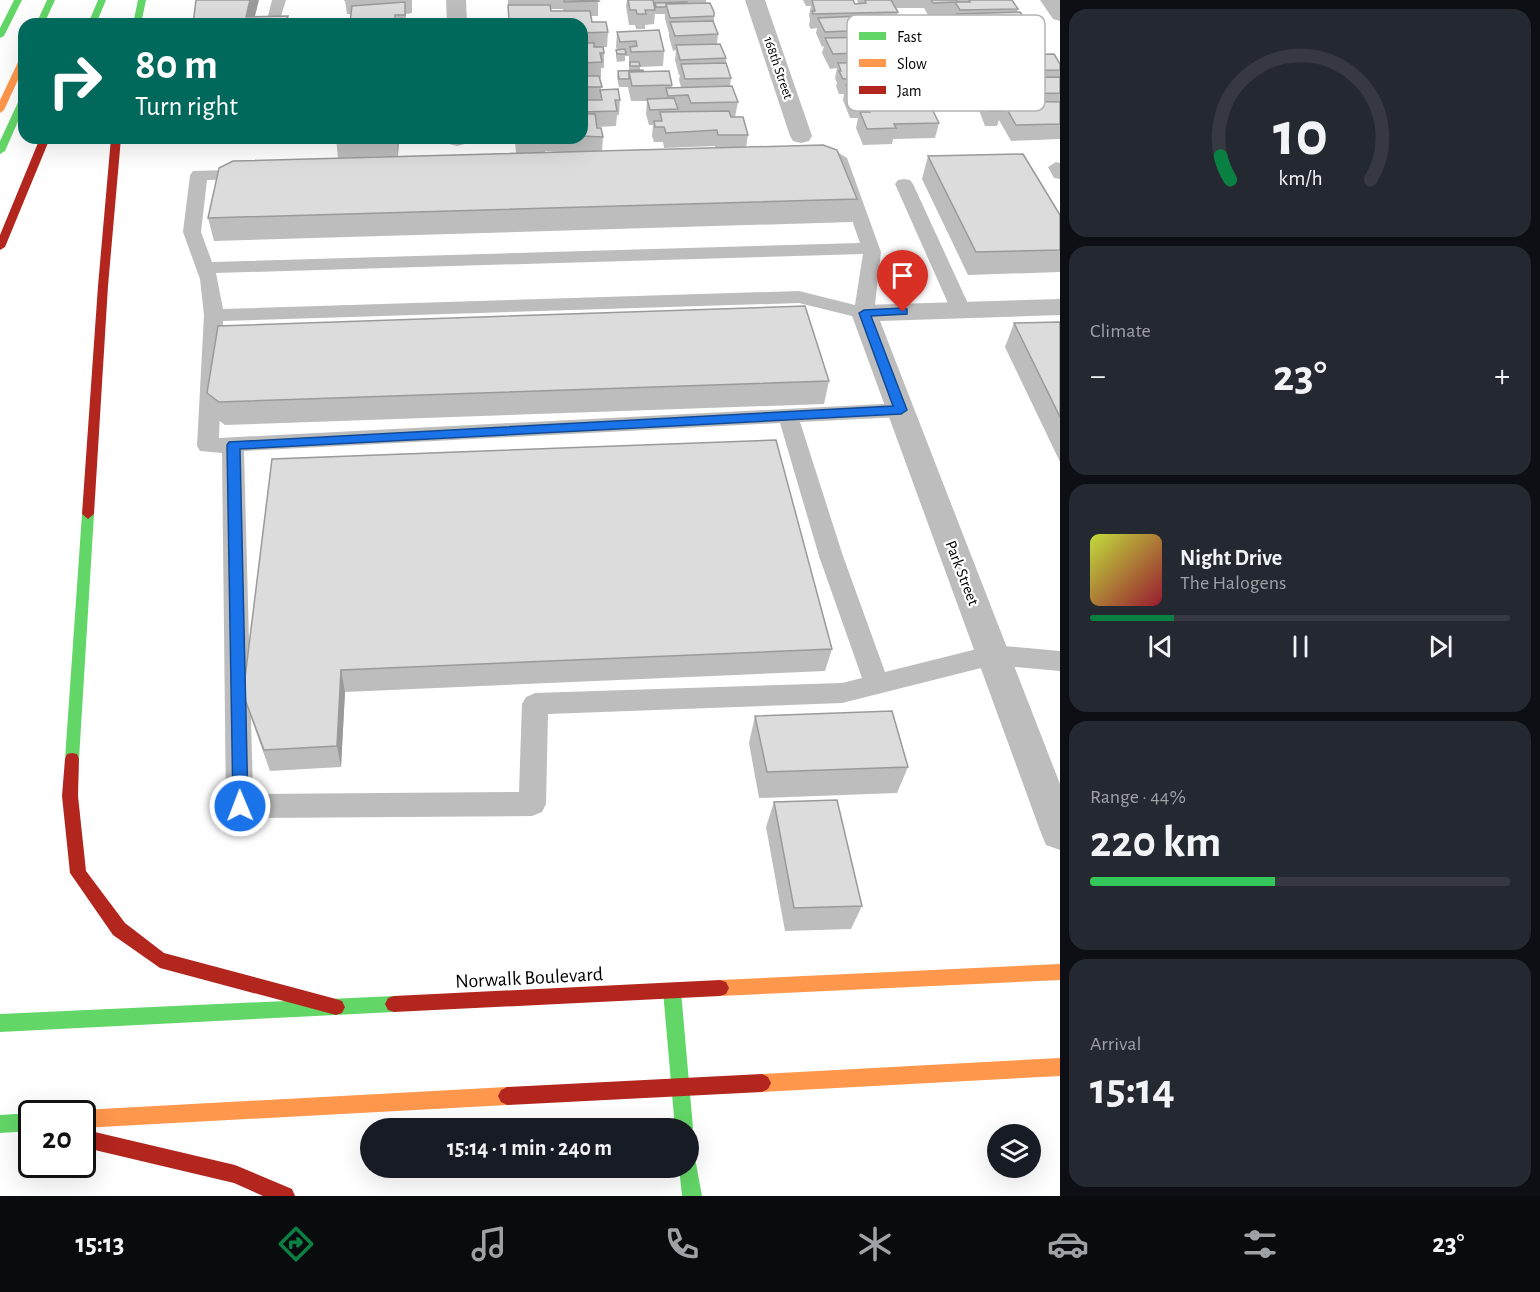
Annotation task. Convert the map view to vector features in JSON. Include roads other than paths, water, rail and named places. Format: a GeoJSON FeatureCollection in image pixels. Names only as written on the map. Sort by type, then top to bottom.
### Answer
{"type":"FeatureCollection","features":[{"type":"Feature","properties":{"kind":"main road"},"geometry":{"type":"LineString","coordinates":[[0,36],[18,0]]}},
{"type":"Feature","properties":{"kind":"main road"},"geometry":{"type":"LineString","coordinates":[[43,18],[51,0]]}},
{"type":"Feature","properties":{"kind":"main road"},"geometry":{"type":"LineString","coordinates":[[94,18],[102,0]]}},
{"type":"Feature","properties":{"kind":"main road"},"geometry":{"type":"LineString","coordinates":[[138,18],[142,0]]}},
{"type":"Feature","properties":{"kind":"main road"},"geometry":{"type":"LineString","coordinates":[[0,110],[18,71]]}},
{"type":"Feature","properties":{"kind":"main road"},"geometry":{"type":"LineString","coordinates":[[0,151],[18,111]]}},
{"type":"Feature","properties":{"kind":"main road"},"geometry":{"type":"LineString","coordinates":[[0,247],[43,144]]}},
{"type":"Feature","properties":{"kind":"main road"},"geometry":{"type":"LineString","coordinates":[[115,144],[103,286],[70,796],[78,873],[120,929],[160,960],[336,1007]]}},
{"type":"Feature","properties":{"kind":"main road","name":"Norwalk Boulevard"},"geometry":{"type":"LineString","coordinates":[[0,1023],[1060,972]]}},
{"type":"Feature","properties":{"kind":"main road"},"geometry":{"type":"LineString","coordinates":[[672,991],[683,1118]]}},
{"type":"Feature","properties":{"kind":"main road"},"geometry":{"type":"LineString","coordinates":[[96,1118],[1060,1066]]}},
{"type":"Feature","properties":{"kind":"main road"},"geometry":{"type":"LineString","coordinates":[[0,1124],[18,1123]]}},
{"type":"Feature","properties":{"kind":"main road"},"geometry":{"type":"LineString","coordinates":[[96,1141],[236,1174],[285,1196]]}},
{"type":"Feature","properties":{"kind":"main road"},"geometry":{"type":"LineString","coordinates":[[690,1178],[692,1196]]}},
{"type":"Feature","properties":{"kind":"street"},"geometry":{"type":"LineString","coordinates":[[456,0],[457,18]]}},
{"type":"Feature","properties":{"kind":"street","name":"168th Street"},"geometry":{"type":"LineString","coordinates":[[755,0],[801,136]]}},
{"type":"Feature","properties":{"kind":"street"},"geometry":{"type":"LineString","coordinates":[[1050,0],[1060,15]]}},
{"type":"Feature","properties":{"kind":"street"},"geometry":{"type":"LineString","coordinates":[[864,313],[1060,307]]}},
{"type":"Feature","properties":{"kind":"street","name":"Park Street"},"geometry":{"type":"LineString","coordinates":[[864,313],[1060,833]]}},
{"type":"Feature","properties":{"kind":"lane"},"geometry":{"type":"LineString","coordinates":[[275,16],[279,0]]}},
{"type":"Feature","properties":{"kind":"lane"},"geometry":{"type":"LineString","coordinates":[[214,315],[799,297],[864,313],[871,248],[839,158],[199,176],[192,232],[209,279],[214,315],[208,446],[901,410]]}},
{"type":"Feature","properties":{"kind":"lane"},"geometry":{"type":"LineString","coordinates":[[904,184],[961,310]]}},
{"type":"Feature","properties":{"kind":"lane"},"geometry":{"type":"LineString","coordinates":[[205,268],[871,248]]}},
{"type":"Feature","properties":{"kind":"lane"},"geometry":{"type":"LineString","coordinates":[[789,416],[831,556],[877,684]]}},
{"type":"Feature","properties":{"kind":"lane"},"geometry":{"type":"LineString","coordinates":[[233,445],[240,806],[532,804],[535,704],[842,693],[993,655],[1060,661]]}}]}
